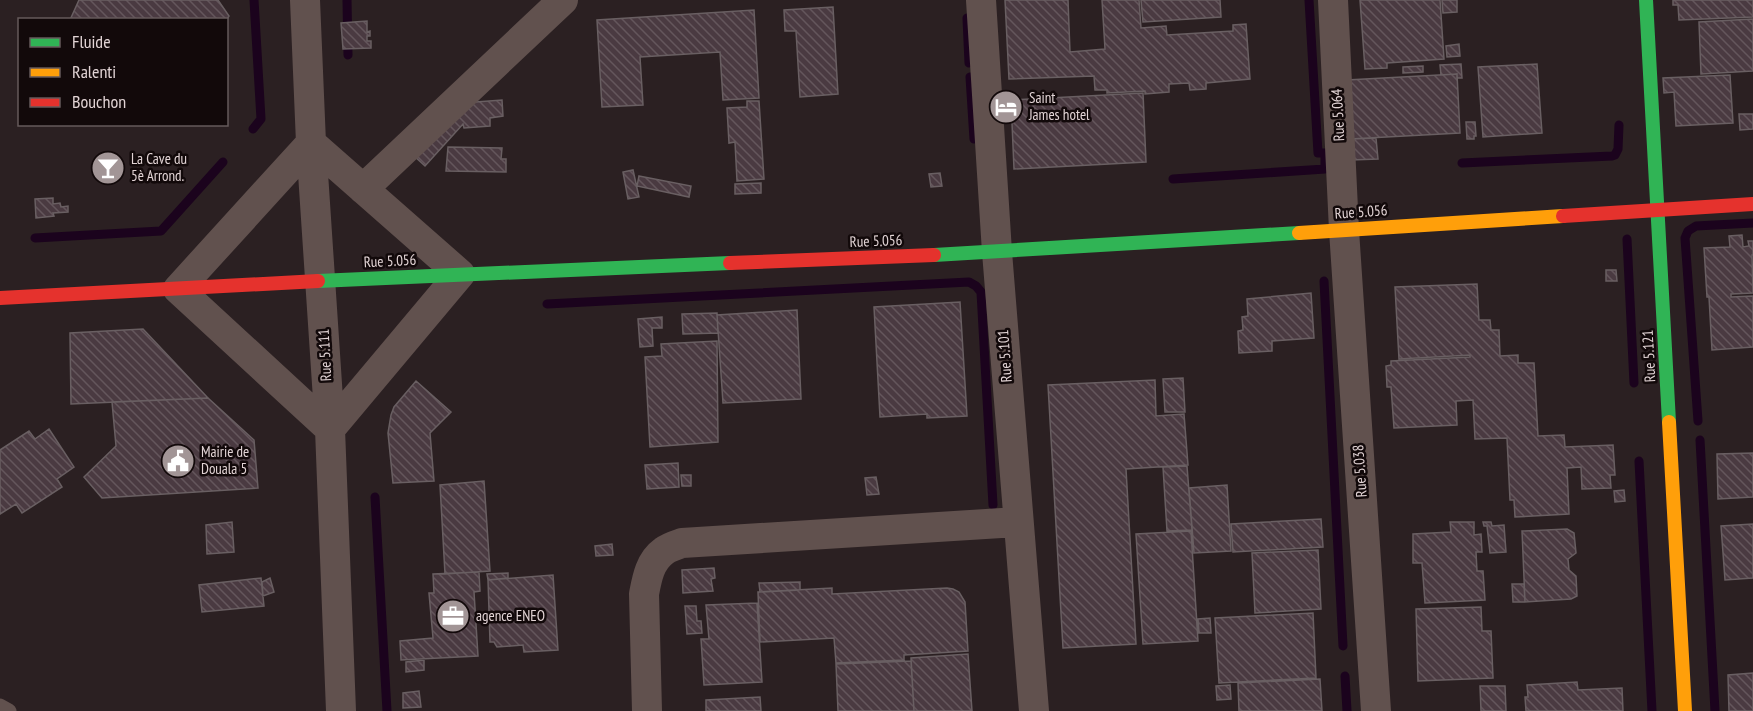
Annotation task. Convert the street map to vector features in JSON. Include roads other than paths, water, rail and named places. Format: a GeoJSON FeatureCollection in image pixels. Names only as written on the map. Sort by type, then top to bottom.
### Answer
{"type":"FeatureCollection","features":[{"type":"Feature","properties":{"kind":"street","name":"Rue 5.111"},"geometry":{"type":"LineString","coordinates":[[306,0],[311,143],[330,429],[341,711]]}},
{"type":"Feature","properties":{"kind":"street"},"geometry":{"type":"LineString","coordinates":[[363,189],[563,0]]}},
{"type":"Feature","properties":{"kind":"street","name":"Rue 5.101"},"geometry":{"type":"LineString","coordinates":[[981,0],[997,252],[1034,711]]}},
{"type":"Feature","properties":{"kind":"street","name":"Rue 5.064"},"geometry":{"type":"LineString","coordinates":[[1333,0],[1344,230]]}},
{"type":"Feature","properties":{"kind":"street","name":"Rue 5.121"},"geometry":{"type":"LineString","coordinates":[[1646,0],[1684,711]]}},
{"type":"Feature","properties":{"kind":"street"},"geometry":{"type":"LineString","coordinates":[[311,143],[363,189],[460,274],[330,429],[178,289],[311,143]]}},
{"type":"Feature","properties":{"kind":"street","name":"Rue 5.056"},"geometry":{"type":"LineString","coordinates":[[0,298],[460,274],[997,252],[1753,204]]}},
{"type":"Feature","properties":{"kind":"street","name":"Rue 5.038"},"geometry":{"type":"LineString","coordinates":[[1344,230],[1376,711]]}},
{"type":"Feature","properties":{"kind":"street"},"geometry":{"type":"LineString","coordinates":[[647,711],[644,594],[647,577],[653,563],[664,550],[682,543],[1018,522]]}},
{"type":"Feature","properties":{"kind":"lane"},"geometry":{"type":"LineString","coordinates":[[0,706],[9,711]]}},
{"type":"Feature","properties":{"kind":"waterway"},"geometry":{"type":"LineString","coordinates":[[253,129],[261,119],[254,0]]}},
{"type":"Feature","properties":{"kind":"waterway"},"geometry":{"type":"LineString","coordinates":[[347,0],[348,55]]}},
{"type":"Feature","properties":{"kind":"waterway"},"geometry":{"type":"LineString","coordinates":[[1173,179],[1325,169],[1325,153],[1318,153],[1309,0]]}},
{"type":"Feature","properties":{"kind":"waterway"},"geometry":{"type":"LineString","coordinates":[[967,18],[969,63]]}},
{"type":"Feature","properties":{"kind":"waterway"},"geometry":{"type":"LineString","coordinates":[[970,77],[974,139]]}},
{"type":"Feature","properties":{"kind":"waterway"},"geometry":{"type":"LineString","coordinates":[[1462,163],[1612,156],[1618,149],[1619,125]]}},
{"type":"Feature","properties":{"kind":"waterway"},"geometry":{"type":"LineString","coordinates":[[35,238],[161,231],[223,162]]}},
{"type":"Feature","properties":{"kind":"waterway"},"geometry":{"type":"LineString","coordinates":[[1698,421],[1685,238],[1688,231],[1696,226],[1753,223]]}},
{"type":"Feature","properties":{"kind":"waterway"},"geometry":{"type":"LineString","coordinates":[[1627,239],[1634,383]]}},
{"type":"Feature","properties":{"kind":"waterway"},"geometry":{"type":"LineString","coordinates":[[1324,281],[1343,646]]}},
{"type":"Feature","properties":{"kind":"waterway"},"geometry":{"type":"LineString","coordinates":[[547,304],[969,282],[981,292],[993,505]]}},
{"type":"Feature","properties":{"kind":"waterway"},"geometry":{"type":"LineString","coordinates":[[1700,440],[1715,711]]}},
{"type":"Feature","properties":{"kind":"waterway"},"geometry":{"type":"LineString","coordinates":[[1639,461],[1652,711]]}},
{"type":"Feature","properties":{"kind":"waterway"},"geometry":{"type":"LineString","coordinates":[[375,497],[387,711]]}},
{"type":"Feature","properties":{"kind":"waterway"},"geometry":{"type":"LineString","coordinates":[[1345,676],[1347,711]]}},
{"type":"Feature","properties":{"kind":"place","name":"Saint James hotel"},"geometry":{"type":"Point","coordinates":[1006,107]}},
{"type":"Feature","properties":{"kind":"place","name":"La Cave du 5è Arrond."},"geometry":{"type":"Point","coordinates":[108,168]}},
{"type":"Feature","properties":{"kind":"place","name":"Mairie de Douala 5"},"geometry":{"type":"Point","coordinates":[178,461]}},
{"type":"Feature","properties":{"kind":"place","name":"agence ENEO"},"geometry":{"type":"Point","coordinates":[453,616]}}]}
